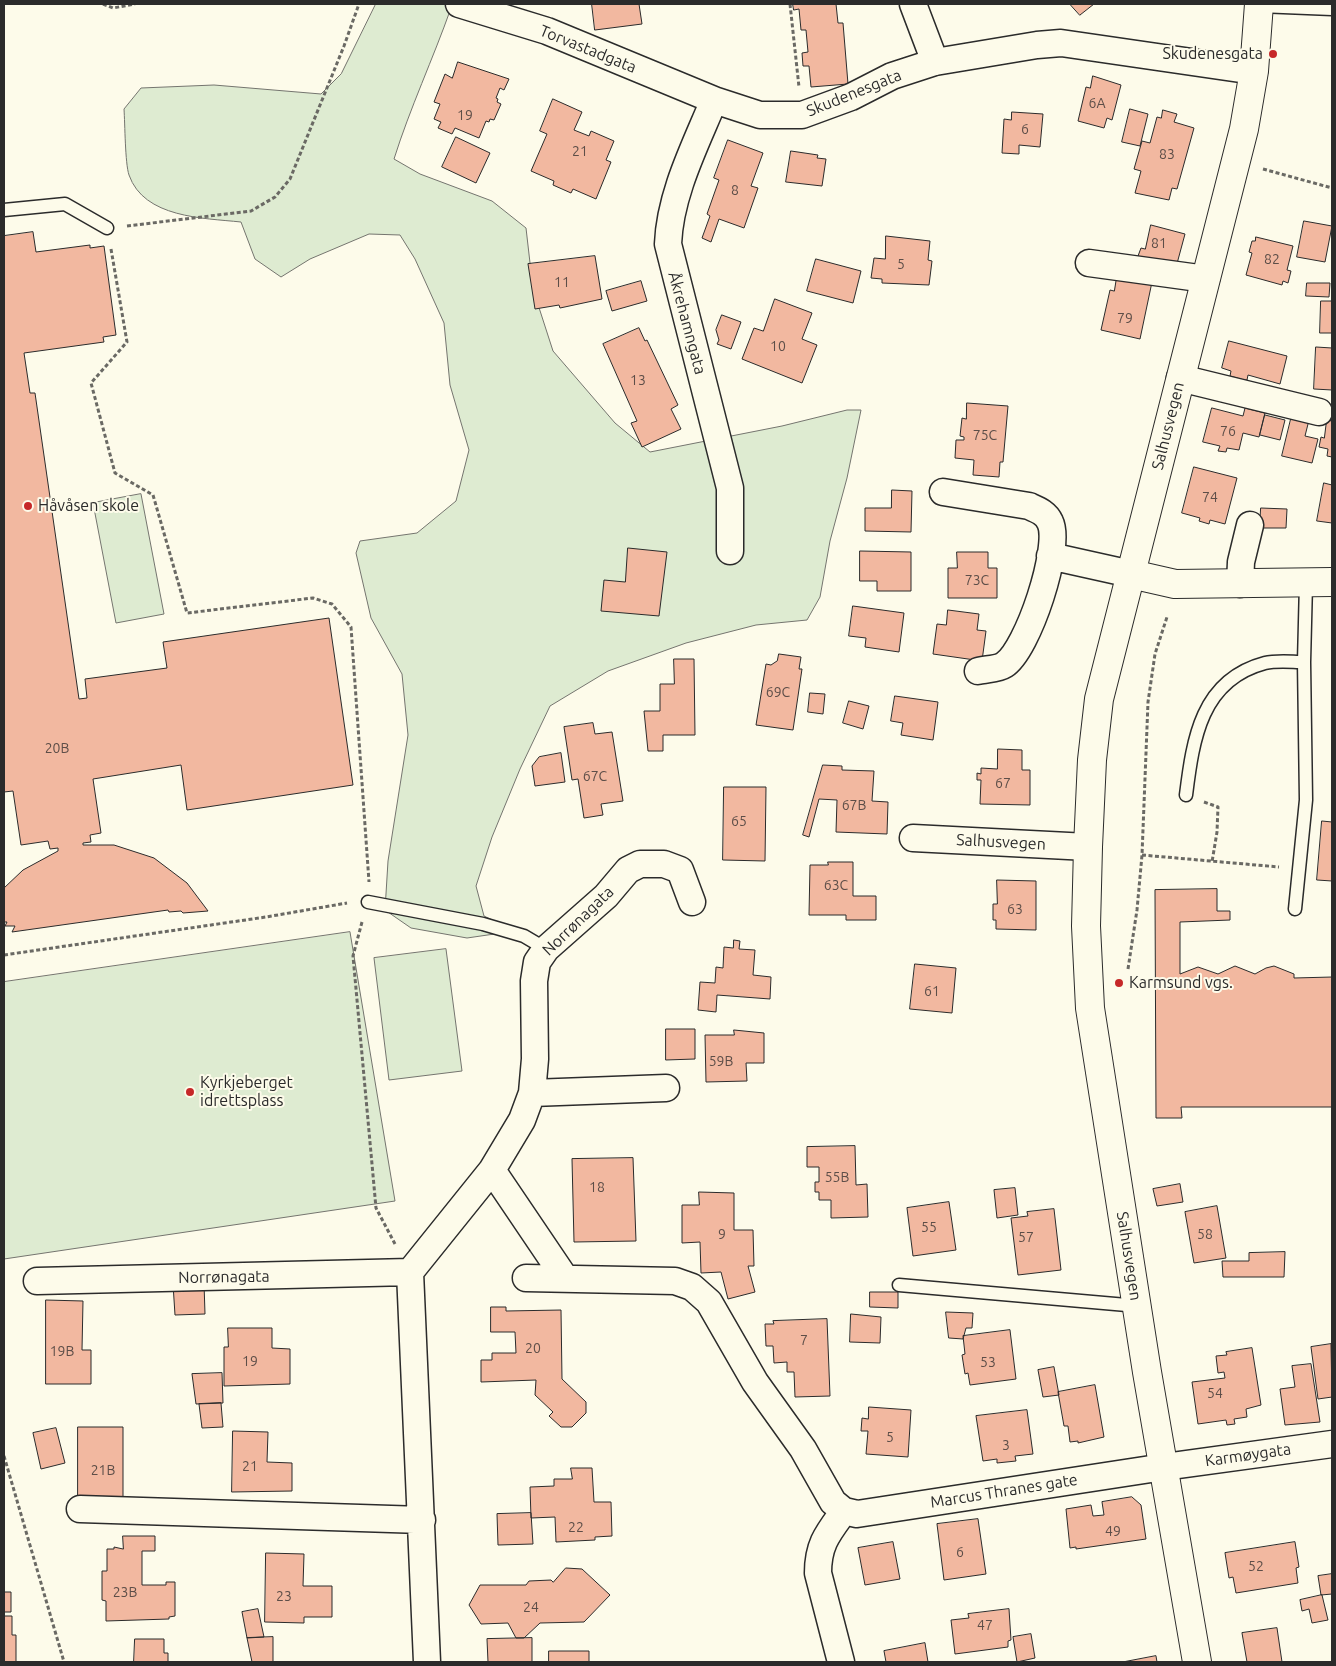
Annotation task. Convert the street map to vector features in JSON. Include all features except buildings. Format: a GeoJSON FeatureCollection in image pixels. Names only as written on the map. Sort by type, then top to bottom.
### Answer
{"type":"FeatureCollection","features":[{"type":"Feature","properties":{"kind":"main road","name":"Salhusvegen"},"geometry":{"type":"LineString","coordinates":[[1197,1662],[1090,1008],[1086,926],[1088,847],[1096,714],[1244,129],[1254,70],[1259,5]]}},
{"type":"Feature","properties":{"kind":"main road"},"geometry":{"type":"LineString","coordinates":[[1131,574],[1175,584],[1332,582]]}},
{"type":"Feature","properties":{"kind":"street","name":"Torvastadgata"},"geometry":{"type":"LineString","coordinates":[[459,4],[547,31],[714,100]]}},
{"type":"Feature","properties":{"kind":"street"},"geometry":{"type":"LineString","coordinates":[[913,4],[935,62]]}},
{"type":"Feature","properties":{"kind":"street","name":"Skudenesgata"},"geometry":{"type":"LineString","coordinates":[[714,100],[760,115],[802,115],[851,97],[892,76],[935,62],[1037,45],[1061,43],[1254,70]]}},
{"type":"Feature","properties":{"kind":"street","name":"Åkrehamngata"},"geometry":{"type":"LineString","coordinates":[[714,100],[687,164],[673,206],[668,225],[668,244],[730,488],[730,551]]}},
{"type":"Feature","properties":{"kind":"street"},"geometry":{"type":"LineString","coordinates":[[1089,263],[1206,279]]}},
{"type":"Feature","properties":{"kind":"street"},"geometry":{"type":"LineString","coordinates":[[1180,378],[1319,412]]}},
{"type":"Feature","properties":{"kind":"street"},"geometry":{"type":"LineString","coordinates":[[943,492],[1030,506],[1042,512],[1050,523],[1053,537],[1050,556],[1027,636],[1015,655],[1004,665],[978,671]]}},
{"type":"Feature","properties":{"kind":"street"},"geometry":{"type":"LineString","coordinates":[[1240,584],[1241,562],[1250,525]]}},
{"type":"Feature","properties":{"kind":"street"},"geometry":{"type":"LineString","coordinates":[[1050,556],[1131,574]]}},
{"type":"Feature","properties":{"kind":"street","name":"Salhusvegen"},"geometry":{"type":"LineString","coordinates":[[913,838],[1088,847]]}},
{"type":"Feature","properties":{"kind":"street","name":"Norrønagata"},"geometry":{"type":"LineString","coordinates":[[37,1281],[410,1272],[492,1170],[522,1120],[532,1093],[535,1059],[534,981],[537,962],[546,949],[606,896],[628,870],[640,864],[664,864],[680,870],[692,902]]}},
{"type":"Feature","properties":{"kind":"street"},"geometry":{"type":"LineString","coordinates":[[532,1093],[666,1088]]}},
{"type":"Feature","properties":{"kind":"street"},"geometry":{"type":"LineString","coordinates":[[492,1170],[565,1278]]}},
{"type":"Feature","properties":{"kind":"street"},"geometry":{"type":"LineString","coordinates":[[410,1272],[427,1662]]}},
{"type":"Feature","properties":{"kind":"street"},"geometry":{"type":"LineString","coordinates":[[526,1278],[676,1281],[692,1287],[709,1302],[754,1382],[803,1449],[834,1502],[844,1511],[821,1545],[818,1559],[818,1573],[842,1662]]}},
{"type":"Feature","properties":{"kind":"street","name":"Karmøygata"},"geometry":{"type":"LineString","coordinates":[[1164,1466],[1332,1444]]}},
{"type":"Feature","properties":{"kind":"street","name":"Marcus Thranes gate"},"geometry":{"type":"LineString","coordinates":[[844,1511],[857,1514],[1164,1466]]}},
{"type":"Feature","properties":{"kind":"street"},"geometry":{"type":"LineString","coordinates":[[80,1509],[422,1520]]}},
{"type":"Feature","properties":{"kind":"lane"},"geometry":{"type":"LineString","coordinates":[[1259,5],[1332,9]]}},
{"type":"Feature","properties":{"kind":"lane"},"geometry":{"type":"LineString","coordinates":[[4,210],[65,204],[108,228]]}},
{"type":"Feature","properties":{"kind":"lane"},"geometry":{"type":"LineString","coordinates":[[1295,909],[1306,800],[1304,662],[1306,583]]}},
{"type":"Feature","properties":{"kind":"lane"},"geometry":{"type":"LineString","coordinates":[[1186,794],[1196,734],[1204,712],[1215,694],[1246,670],[1266,662],[1304,662]]}},
{"type":"Feature","properties":{"kind":"lane"},"geometry":{"type":"LineString","coordinates":[[368,902],[483,924],[524,936],[546,949]]}},
{"type":"Feature","properties":{"kind":"lane"},"geometry":{"type":"LineString","coordinates":[[899,1285],[1138,1306]]}},
{"type":"Feature","properties":{"kind":"path"},"geometry":{"type":"LineString","coordinates":[[103,4],[113,8],[135,4]]}},
{"type":"Feature","properties":{"kind":"path"},"geometry":{"type":"LineString","coordinates":[[359,4],[290,179],[275,197],[251,211],[108,228],[127,342],[92,383],[115,473],[154,494],[187,613],[314,598],[332,604],[351,627],[369,868],[368,902],[353,956],[376,1208],[410,1272]]}},
{"type":"Feature","properties":{"kind":"path"},"geometry":{"type":"LineString","coordinates":[[790,4],[802,115]]}},
{"type":"Feature","properties":{"kind":"path"},"geometry":{"type":"LineString","coordinates":[[1255,167],[1332,188]]}},
{"type":"Feature","properties":{"kind":"path"},"geometry":{"type":"LineString","coordinates":[[1128,969],[1137,910],[1142,855],[1148,702],[1155,654],[1167,617]]}},
{"type":"Feature","properties":{"kind":"path"},"geometry":{"type":"LineString","coordinates":[[1186,794],[1218,807],[1217,832],[1212,862]]}},
{"type":"Feature","properties":{"kind":"path"},"geometry":{"type":"LineString","coordinates":[[1142,855],[1300,869]]}},
{"type":"Feature","properties":{"kind":"path"},"geometry":{"type":"LineString","coordinates":[[4,955],[266,917],[353,902],[368,902]]}},
{"type":"Feature","properties":{"kind":"path"},"geometry":{"type":"LineString","coordinates":[[4,1456],[64,1662]]}},
{"type":"Feature","properties":{"kind":"green space"},"geometry":{"type":"Polygon","coordinates":[[[376,4],[447,4],[451,8],[394,159],[420,174],[492,201],[526,228],[533,289],[553,351],[615,423],[650,452],[782,426],[847,410],[861,410],[847,478],[830,541],[820,597],[807,620],[756,625],[686,643],[608,671],[550,706],[520,769],[492,837],[476,886],[484,916],[515,931],[467,938],[411,928],[385,910],[388,861],[408,735],[402,674],[371,618],[356,553],[360,541],[417,533],[456,501],[469,450],[450,385],[444,323],[415,259],[400,235],[369,234],[310,259],[281,277],[255,259],[241,222],[193,217],[161,208],[147,200],[137,189],[129,175],[127,162],[124,109],[141,88],[214,85],[321,94],[341,74],[376,4]]]}},
{"type":"Feature","properties":{"kind":"green space"},"geometry":{"type":"Polygon","coordinates":[[[141,494],[164,614],[116,623],[93,503],[141,494]]]}},
{"type":"Feature","properties":{"kind":"green space","name":"Kyrkjeberget idrettsplass"},"geometry":{"type":"Polygon","coordinates":[[[350,932],[395,1201],[4,1259],[4,982],[350,932]]]}},
{"type":"Feature","properties":{"kind":"green space"},"geometry":{"type":"Polygon","coordinates":[[[446,949],[462,1071],[389,1080],[374,958],[446,949]]]}},
{"type":"Feature","properties":{"kind":"place","name":"Skudenesgata"},"geometry":{"type":"Point","coordinates":[1273,54]}},
{"type":"Feature","properties":{"kind":"place","name":"Håvåsen skole"},"geometry":{"type":"Point","coordinates":[28,506]}},
{"type":"Feature","properties":{"kind":"place","name":"Karmsund vgs."},"geometry":{"type":"Point","coordinates":[1119,983]}},
{"type":"Feature","properties":{"kind":"place","name":"Kyrkjeberget idrettsplass"},"geometry":{"type":"Point","coordinates":[190,1092]}}]}
